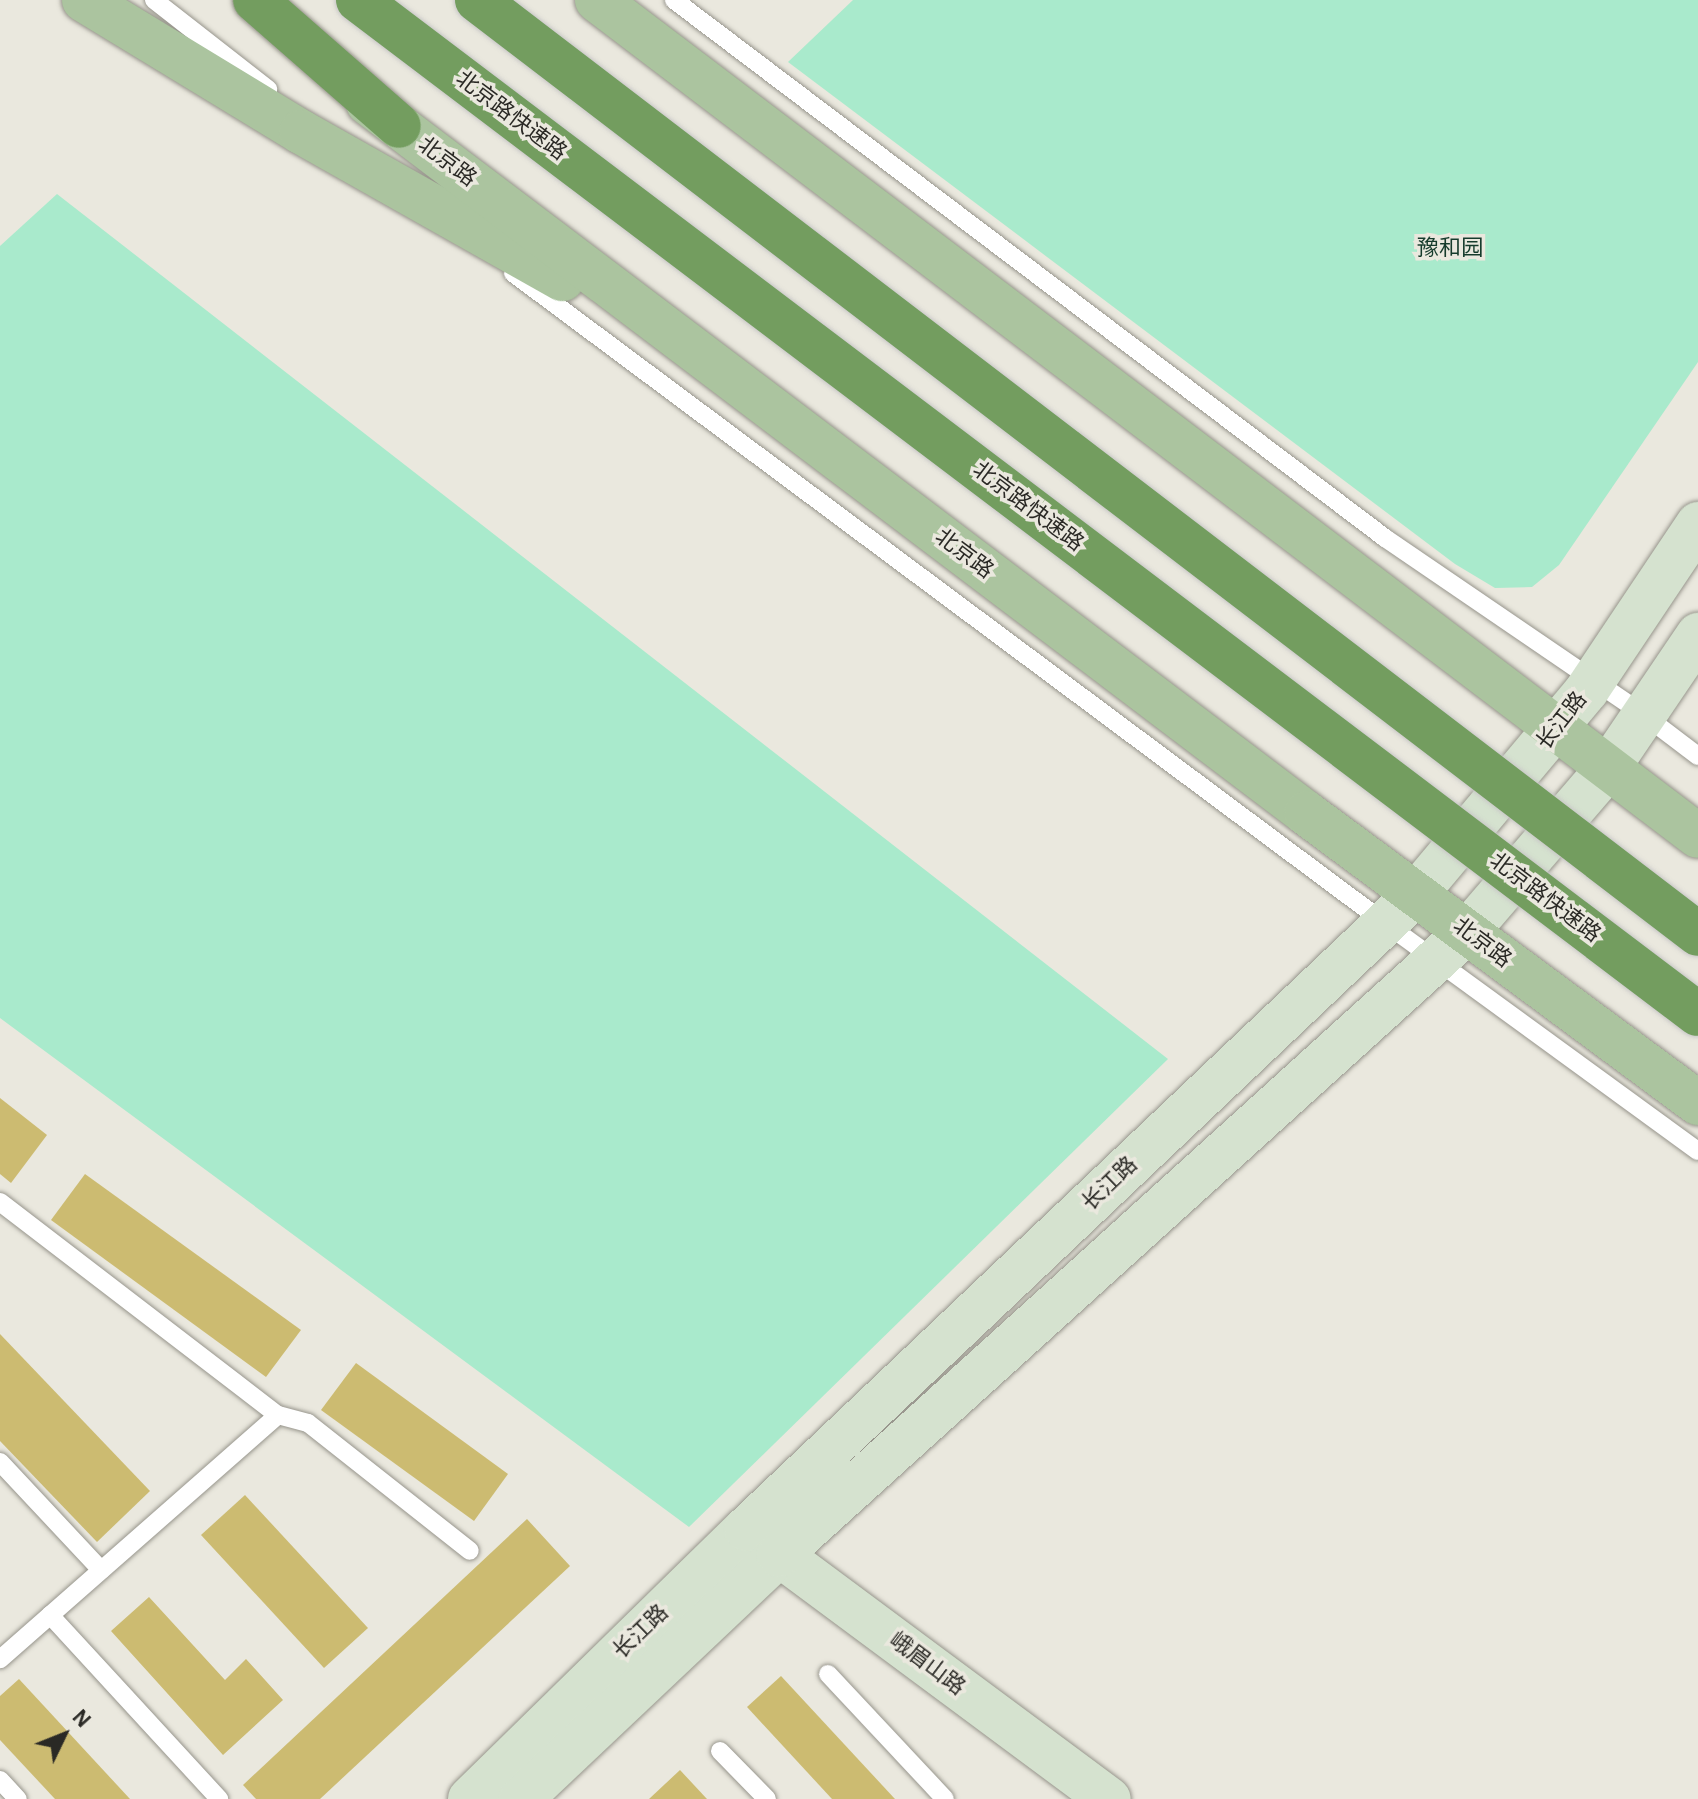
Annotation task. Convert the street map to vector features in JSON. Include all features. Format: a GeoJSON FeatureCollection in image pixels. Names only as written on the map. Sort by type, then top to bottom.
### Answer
{"type":"FeatureCollection","features":[{"type":"Feature","properties":{"kind":"highway"},"geometry":{"type":"LineString","coordinates":[[255,0],[399,126]]}},
{"type":"Feature","properties":{"kind":"highway","name":"北京路快速路"},"geometry":{"type":"LineString","coordinates":[[358,0],[1698,1014]]}},
{"type":"Feature","properties":{"kind":"highway"},"geometry":{"type":"LineString","coordinates":[[477,0],[1698,934]]}},
{"type":"Feature","properties":{"kind":"main road"},"geometry":{"type":"LineString","coordinates":[[84,0],[301,132],[724,372]]}},
{"type":"Feature","properties":{"kind":"main road","name":"北京路"},"geometry":{"type":"LineString","coordinates":[[232,0],[724,372],[1400,908],[1451,946],[1698,1103]]}},
{"type":"Feature","properties":{"kind":"main road"},"geometry":{"type":"LineString","coordinates":[[597,0],[1698,836]]}},
{"type":"Feature","properties":{"kind":"main road"},"geometry":{"type":"LineString","coordinates":[[614,0],[678,63]]}},
{"type":"Feature","properties":{"kind":"street","name":"长江路"},"geometry":{"type":"LineString","coordinates":[[521,1799],[763,1542],[1400,908],[1557,730],[1698,524]]}},
{"type":"Feature","properties":{"kind":"street","name":"长江路"},"geometry":{"type":"LineString","coordinates":[[470,1799],[1451,946],[1608,768],[1698,635]]}},
{"type":"Feature","properties":{"kind":"street","name":"峨眉山路"},"geometry":{"type":"LineString","coordinates":[[763,1542],[1109,1799]]}},
{"type":"Feature","properties":{"kind":"lane"},"geometry":{"type":"LineString","coordinates":[[154,0],[393,182],[1400,908]]}},
{"type":"Feature","properties":{"kind":"lane"},"geometry":{"type":"LineString","coordinates":[[674,0],[1385,538],[1644,715],[1698,756]]}},
{"type":"Feature","properties":{"kind":"lane"},"geometry":{"type":"LineString","coordinates":[[1451,946],[1698,1151]]}},
{"type":"Feature","properties":{"kind":"lane"},"geometry":{"type":"LineString","coordinates":[[0,1202],[278,1415],[308,1423],[470,1551]]}},
{"type":"Feature","properties":{"kind":"lane"},"geometry":{"type":"LineString","coordinates":[[0,1659],[278,1415]]}},
{"type":"Feature","properties":{"kind":"lane"},"geometry":{"type":"LineString","coordinates":[[0,1462],[101,1570]]}},
{"type":"Feature","properties":{"kind":"lane"},"geometry":{"type":"LineString","coordinates":[[50,1615],[219,1799]]}},
{"type":"Feature","properties":{"kind":"lane"},"geometry":{"type":"LineString","coordinates":[[828,1674],[945,1799]]}},
{"type":"Feature","properties":{"kind":"lane"},"geometry":{"type":"LineString","coordinates":[[720,1751],[767,1799]]}},
{"type":"Feature","properties":{"kind":"lane"},"geometry":{"type":"LineString","coordinates":[[0,1780],[18,1799]]}},
{"type":"Feature","properties":{"kind":"green space","name":"豫和园"},"geometry":{"type":"Polygon","coordinates":[[[853,0],[1698,0],[1698,362],[1559,565],[1532,587],[1495,588],[1455,564],[788,62],[853,0]]]}},
{"type":"Feature","properties":{"kind":"green space"},"geometry":{"type":"Polygon","coordinates":[[[57,194],[1168,1059],[689,1527],[0,1018],[0,246],[57,194]]]}},
{"type":"Feature","properties":{"kind":"building"},"geometry":{"type":"Polygon","coordinates":[[[0,1098],[47,1135],[11,1183],[0,1174],[0,1098]]]}},
{"type":"Feature","properties":{"kind":"building"},"geometry":{"type":"Polygon","coordinates":[[[85,1174],[301,1330],[266,1377],[51,1220],[85,1174]]]}},
{"type":"Feature","properties":{"kind":"building"},"geometry":{"type":"Polygon","coordinates":[[[0,1334],[150,1491],[97,1542],[0,1441],[0,1334]]]}},
{"type":"Feature","properties":{"kind":"building"},"geometry":{"type":"Polygon","coordinates":[[[356,1363],[508,1474],[474,1521],[321,1410],[356,1363]]]}},
{"type":"Feature","properties":{"kind":"building"},"geometry":{"type":"Polygon","coordinates":[[[245,1495],[368,1628],[324,1668],[201,1535],[245,1495]]]}},
{"type":"Feature","properties":{"kind":"building"},"geometry":{"type":"Polygon","coordinates":[[[527,1519],[570,1566],[320,1799],[256,1799],[243,1785],[527,1519]]]}},
{"type":"Feature","properties":{"kind":"building"},"geometry":{"type":"Polygon","coordinates":[[[149,1597],[225,1680],[246,1659],[283,1700],[223,1755],[111,1631],[149,1597]]]}},
{"type":"Feature","properties":{"kind":"building"},"geometry":{"type":"Polygon","coordinates":[[[781,1676],[895,1799],[832,1799],[747,1707],[781,1676]]]}},
{"type":"Feature","properties":{"kind":"building"},"geometry":{"type":"Polygon","coordinates":[[[19,1679],[130,1799],[55,1799],[0,1740],[0,1696],[19,1679]]]}},
{"type":"Feature","properties":{"kind":"building"},"geometry":{"type":"Polygon","coordinates":[[[680,1770],[707,1799],[649,1799],[680,1770]]]}}]}
